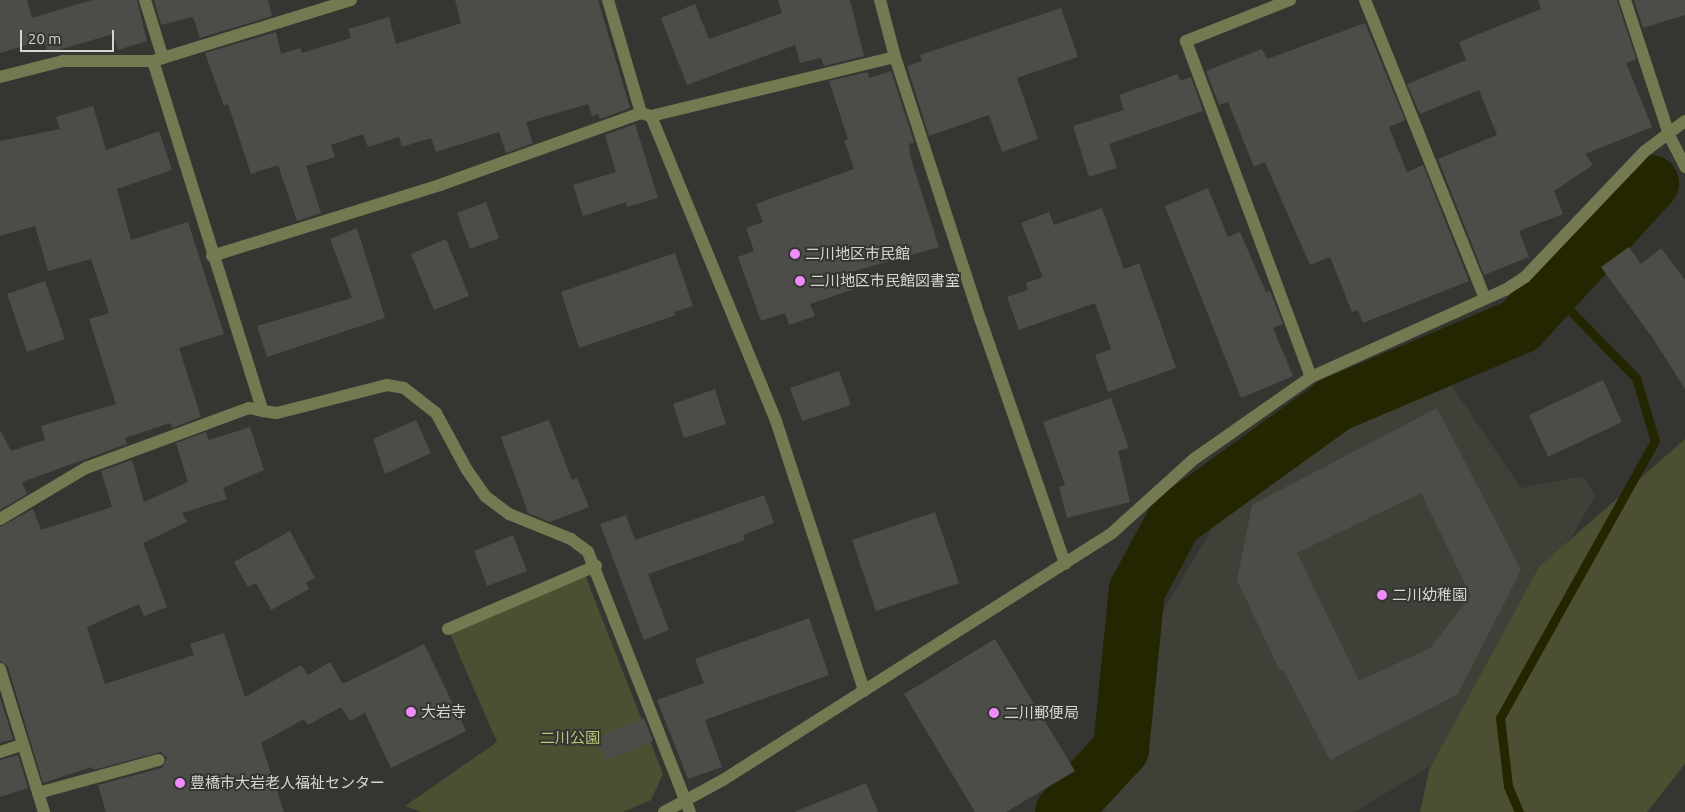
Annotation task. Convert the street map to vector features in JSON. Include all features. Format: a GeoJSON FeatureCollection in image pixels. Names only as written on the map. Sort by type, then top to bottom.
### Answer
{"type":"FeatureCollection","features":[{"type":"Feature","properties":{"kind":"street"},"geometry":{"type":"LineString","coordinates":[[145,0],[158,59],[212,256],[262,412]]}},
{"type":"Feature","properties":{"kind":"street"},"geometry":{"type":"LineString","coordinates":[[0,77],[63,61],[158,59],[351,0]]}},
{"type":"Feature","properties":{"kind":"street"},"geometry":{"type":"LineString","coordinates":[[608,0],[646,115],[776,421],[864,690]]}},
{"type":"Feature","properties":{"kind":"street"},"geometry":{"type":"LineString","coordinates":[[880,0],[895,57],[1064,564]]}},
{"type":"Feature","properties":{"kind":"street"},"geometry":{"type":"LineString","coordinates":[[1290,0],[1186,41],[1312,377]]}},
{"type":"Feature","properties":{"kind":"street"},"geometry":{"type":"LineString","coordinates":[[1366,0],[1485,298]]}},
{"type":"Feature","properties":{"kind":"street"},"geometry":{"type":"LineString","coordinates":[[1625,0],[1669,135],[1685,167]]}},
{"type":"Feature","properties":{"kind":"street"},"geometry":{"type":"LineString","coordinates":[[212,256],[440,185],[646,115],[895,57]]}},
{"type":"Feature","properties":{"kind":"street"},"geometry":{"type":"LineString","coordinates":[[664,812],[688,807],[864,690],[1112,533],[1194,459],[1312,377],[1463,312],[1525,277],[1645,151],[1669,135],[1685,121]]}},
{"type":"Feature","properties":{"kind":"street"},"geometry":{"type":"LineString","coordinates":[[0,519],[86,468],[249,408],[262,412],[277,413],[387,385],[404,388],[436,413],[485,496],[509,514],[571,539],[588,552],[596,566],[688,807]]}},
{"type":"Feature","properties":{"kind":"street"},"geometry":{"type":"LineString","coordinates":[[448,629],[596,566]]}},
{"type":"Feature","properties":{"kind":"street"},"geometry":{"type":"LineString","coordinates":[[0,669],[44,812]]}},
{"type":"Feature","properties":{"kind":"street"},"geometry":{"type":"LineString","coordinates":[[0,752],[22,745]]}},
{"type":"Feature","properties":{"kind":"street"},"geometry":{"type":"LineString","coordinates":[[38,793],[159,760]]}},
{"type":"Feature","properties":{"kind":"shaded area"},"geometry":{"type":"Polygon","coordinates":[[[1447,379],[1521,488],[1583,476],[1595,496],[1519,628],[1466,744],[1355,812],[1106,812],[1103,810],[1150,633],[1220,515],[1338,425],[1447,379]]]}},
{"type":"Feature","properties":{"kind":"green space"},"geometry":{"type":"Polygon","coordinates":[[[1685,439],[1685,764],[1647,812],[1420,812],[1429,770],[1539,567],[1685,439]]]}},
{"type":"Feature","properties":{"kind":"green space","name":"二川公園"},"geometry":{"type":"Polygon","coordinates":[[[585,575],[663,774],[651,800],[623,812],[421,812],[405,806],[497,742],[448,629],[585,575]]]}},
{"type":"Feature","properties":{"kind":"building"},"geometry":{"type":"Polygon","coordinates":[[[0,0],[27,0],[32,18],[92,0],[137,0],[147,41],[118,50],[113,34],[48,53],[44,40],[0,53],[0,0]]]}},
{"type":"Feature","properties":{"kind":"building"},"geometry":{"type":"Polygon","coordinates":[[[154,0],[268,0],[272,16],[200,38],[193,17],[161,25],[154,0]]]}},
{"type":"Feature","properties":{"kind":"building"},"geometry":{"type":"Polygon","coordinates":[[[455,0],[598,0],[630,108],[600,119],[598,114],[592,116],[588,104],[526,122],[533,143],[506,153],[499,132],[436,152],[431,138],[402,147],[399,137],[368,147],[363,134],[331,145],[335,157],[306,166],[321,213],[297,221],[278,165],[251,174],[228,104],[224,106],[205,53],[276,32],[281,54],[300,48],[302,53],[351,38],[348,29],[389,17],[396,44],[461,23],[455,0]]]}},
{"type":"Feature","properties":{"kind":"building"},"geometry":{"type":"Polygon","coordinates":[[[778,0],[850,0],[864,56],[824,66],[821,58],[800,63],[795,45],[687,85],[661,18],[695,4],[709,39],[782,13],[778,0]]]}},
{"type":"Feature","properties":{"kind":"building"},"geometry":{"type":"Polygon","coordinates":[[[1538,0],[1617,0],[1636,59],[1626,63],[1652,127],[1585,154],[1593,165],[1554,191],[1563,214],[1519,231],[1529,257],[1484,275],[1438,159],[1497,135],[1479,90],[1420,114],[1407,84],[1466,60],[1459,42],[1541,9],[1538,0]]]}},
{"type":"Feature","properties":{"kind":"building"},"geometry":{"type":"Polygon","coordinates":[[[1634,0],[1685,0],[1685,15],[1643,28],[1634,0]]]}},
{"type":"Feature","properties":{"kind":"building"},"geometry":{"type":"Polygon","coordinates":[[[1061,8],[1078,57],[1017,78],[1038,139],[1002,152],[989,115],[929,136],[907,66],[922,61],[920,55],[1061,8]]]}},
{"type":"Feature","properties":{"kind":"building"},"geometry":{"type":"Polygon","coordinates":[[[1365,23],[1405,120],[1389,127],[1407,172],[1423,165],[1469,281],[1363,323],[1358,310],[1352,312],[1330,257],[1310,265],[1265,162],[1254,167],[1228,102],[1219,105],[1206,71],[1262,49],[1267,59],[1365,23]]]}},
{"type":"Feature","properties":{"kind":"building"},"geometry":{"type":"Polygon","coordinates":[[[891,71],[914,142],[909,144],[911,159],[939,247],[851,272],[857,288],[810,304],[815,316],[789,325],[785,313],[761,321],[738,257],[754,251],[746,228],[763,222],[756,204],[854,169],[844,140],[848,139],[829,81],[868,72],[869,78],[891,71]]]}},
{"type":"Feature","properties":{"kind":"building"},"geometry":{"type":"Polygon","coordinates":[[[1178,74],[1180,81],[1191,77],[1203,111],[1109,144],[1117,168],[1089,177],[1073,126],[1124,110],[1119,95],[1178,74]]]}},
{"type":"Feature","properties":{"kind":"building"},"geometry":{"type":"Polygon","coordinates":[[[93,106],[106,150],[159,131],[172,170],[117,189],[131,240],[188,222],[224,334],[179,348],[201,417],[172,428],[170,423],[125,438],[127,444],[22,482],[27,494],[0,510],[0,430],[11,451],[45,440],[41,426],[116,404],[89,319],[109,313],[91,259],[48,271],[35,226],[0,236],[0,141],[60,129],[56,117],[93,106]]]}},
{"type":"Feature","properties":{"kind":"building"},"geometry":{"type":"Polygon","coordinates":[[[635,124],[658,198],[627,207],[626,202],[583,216],[573,185],[616,172],[605,135],[635,124]]]}},
{"type":"Feature","properties":{"kind":"building"},"geometry":{"type":"Polygon","coordinates":[[[1208,188],[1228,237],[1240,232],[1266,292],[1270,291],[1283,324],[1273,328],[1293,376],[1241,398],[1165,206],[1208,188]]]}},
{"type":"Feature","properties":{"kind":"building"},"geometry":{"type":"Polygon","coordinates":[[[486,202],[499,238],[470,249],[457,213],[486,202]]]}},
{"type":"Feature","properties":{"kind":"building"},"geometry":{"type":"Polygon","coordinates":[[[1102,208],[1124,269],[1139,263],[1176,368],[1108,392],[1095,355],[1111,349],[1095,303],[1019,330],[1007,297],[1028,290],[1026,283],[1043,277],[1021,223],[1049,212],[1054,225],[1102,208]]]}},
{"type":"Feature","properties":{"kind":"building"},"geometry":{"type":"Polygon","coordinates":[[[357,228],[385,318],[267,357],[257,326],[352,298],[330,239],[357,228]]]}},
{"type":"Feature","properties":{"kind":"building"},"geometry":{"type":"Polygon","coordinates":[[[446,239],[469,296],[434,310],[411,254],[446,239]]]}},
{"type":"Feature","properties":{"kind":"building"},"geometry":{"type":"Polygon","coordinates":[[[1629,247],[1641,264],[1661,248],[1685,280],[1685,389],[1654,340],[1601,267],[1629,247]]]}},
{"type":"Feature","properties":{"kind":"building"},"geometry":{"type":"Polygon","coordinates":[[[675,253],[693,306],[674,312],[676,315],[579,348],[561,292],[675,253]]]}},
{"type":"Feature","properties":{"kind":"building"},"geometry":{"type":"Polygon","coordinates":[[[45,281],[65,339],[27,352],[7,294],[45,281]]]}},
{"type":"Feature","properties":{"kind":"building"},"geometry":{"type":"Polygon","coordinates":[[[839,371],[851,405],[802,421],[790,388],[839,371]]]}},
{"type":"Feature","properties":{"kind":"building"},"geometry":{"type":"Polygon","coordinates":[[[1603,380],[1622,422],[1548,457],[1529,415],[1603,380]]]}},
{"type":"Feature","properties":{"kind":"building"},"geometry":{"type":"Polygon","coordinates":[[[715,389],[726,424],[684,438],[673,404],[715,389]]]}},
{"type":"Feature","properties":{"kind":"building"},"geometry":{"type":"Polygon","coordinates":[[[1111,398],[1129,448],[1118,451],[1130,502],[1067,518],[1059,487],[1065,485],[1043,422],[1111,398]]]}},
{"type":"Feature","properties":{"kind":"building"},"geometry":{"type":"Polygon","coordinates":[[[1437,408],[1521,570],[1458,694],[1330,760],[1283,669],[1280,671],[1237,580],[1252,505],[1437,408]],[[1421,493],[1297,553],[1359,681],[1430,648],[1471,596],[1421,493]]]}},
{"type":"Feature","properties":{"kind":"building"},"geometry":{"type":"Polygon","coordinates":[[[416,420],[431,453],[385,474],[373,439],[416,420]]]}},
{"type":"Feature","properties":{"kind":"building"},"geometry":{"type":"Polygon","coordinates":[[[549,420],[572,480],[577,478],[589,507],[550,522],[528,513],[501,437],[549,420]]]}},
{"type":"Feature","properties":{"kind":"building"},"geometry":{"type":"Polygon","coordinates":[[[250,427],[264,470],[223,488],[227,499],[182,513],[187,522],[143,543],[167,607],[144,616],[139,604],[87,627],[105,684],[194,655],[190,644],[224,633],[245,697],[301,665],[308,675],[330,662],[343,684],[424,644],[466,731],[391,768],[365,713],[350,721],[341,707],[308,725],[304,719],[261,743],[284,812],[106,812],[98,785],[162,768],[167,758],[161,752],[93,770],[92,767],[43,783],[8,667],[0,661],[0,527],[33,509],[41,530],[112,507],[101,471],[132,460],[144,502],[188,482],[176,443],[206,432],[209,440],[250,427]]]}},
{"type":"Feature","properties":{"kind":"building"},"geometry":{"type":"Polygon","coordinates":[[[764,495],[774,523],[743,535],[745,540],[648,574],[669,630],[644,640],[600,524],[626,515],[635,540],[764,495]]]}},
{"type":"Feature","properties":{"kind":"building"},"geometry":{"type":"Polygon","coordinates":[[[935,512],[959,583],[876,611],[852,540],[935,512]]]}},
{"type":"Feature","properties":{"kind":"building"},"geometry":{"type":"Polygon","coordinates":[[[290,531],[315,578],[306,583],[309,589],[271,610],[256,583],[248,587],[234,562],[290,531]]]}},
{"type":"Feature","properties":{"kind":"building"},"geometry":{"type":"Polygon","coordinates":[[[513,535],[527,571],[487,586],[474,551],[513,535]]]}},
{"type":"Feature","properties":{"kind":"building"},"geometry":{"type":"Polygon","coordinates":[[[809,618],[829,675],[705,720],[722,767],[688,779],[657,700],[704,683],[695,659],[809,618]]]}},
{"type":"Feature","properties":{"kind":"building"},"geometry":{"type":"Polygon","coordinates":[[[995,639],[1075,771],[1006,812],[975,812],[904,694],[995,639]]]}},
{"type":"Feature","properties":{"kind":"building"},"geometry":{"type":"Polygon","coordinates":[[[0,697],[13,739],[0,743],[0,697]]]}},
{"type":"Feature","properties":{"kind":"building"},"geometry":{"type":"Polygon","coordinates":[[[644,718],[653,741],[605,760],[596,738],[644,718]]]}},
{"type":"Feature","properties":{"kind":"building"},"geometry":{"type":"Polygon","coordinates":[[[18,755],[28,788],[0,797],[0,760],[18,755]]]}},
{"type":"Feature","properties":{"kind":"building"},"geometry":{"type":"Polygon","coordinates":[[[866,783],[878,812],[796,812],[796,811],[866,783]]]}},
{"type":"Feature","properties":{"kind":"waterway"},"geometry":{"type":"LineString","coordinates":[[1063,812],[1121,749],[1137,590],[1175,520],[1336,404],[1520,326],[1651,183]]}},
{"type":"Feature","properties":{"kind":"waterway"},"geometry":{"type":"LineString","coordinates":[[1519,812],[1508,786],[1500,718],[1655,441],[1636,378],[1552,292]]}},
{"type":"Feature","properties":{"kind":"place","name":"二川地区市民館"},"geometry":{"type":"Point","coordinates":[795,254]}},
{"type":"Feature","properties":{"kind":"place","name":"二川地区市民館図書室"},"geometry":{"type":"Point","coordinates":[800,281]}},
{"type":"Feature","properties":{"kind":"place","name":"二川幼稚園"},"geometry":{"type":"Point","coordinates":[1382,595]}},
{"type":"Feature","properties":{"kind":"place","name":"大岩寺"},"geometry":{"type":"Point","coordinates":[411,712]}},
{"type":"Feature","properties":{"kind":"place","name":"二川郵便局"},"geometry":{"type":"Point","coordinates":[994,713]}},
{"type":"Feature","properties":{"kind":"place","name":"豊橋市大岩老人福祉センター"},"geometry":{"type":"Point","coordinates":[180,783]}}]}
